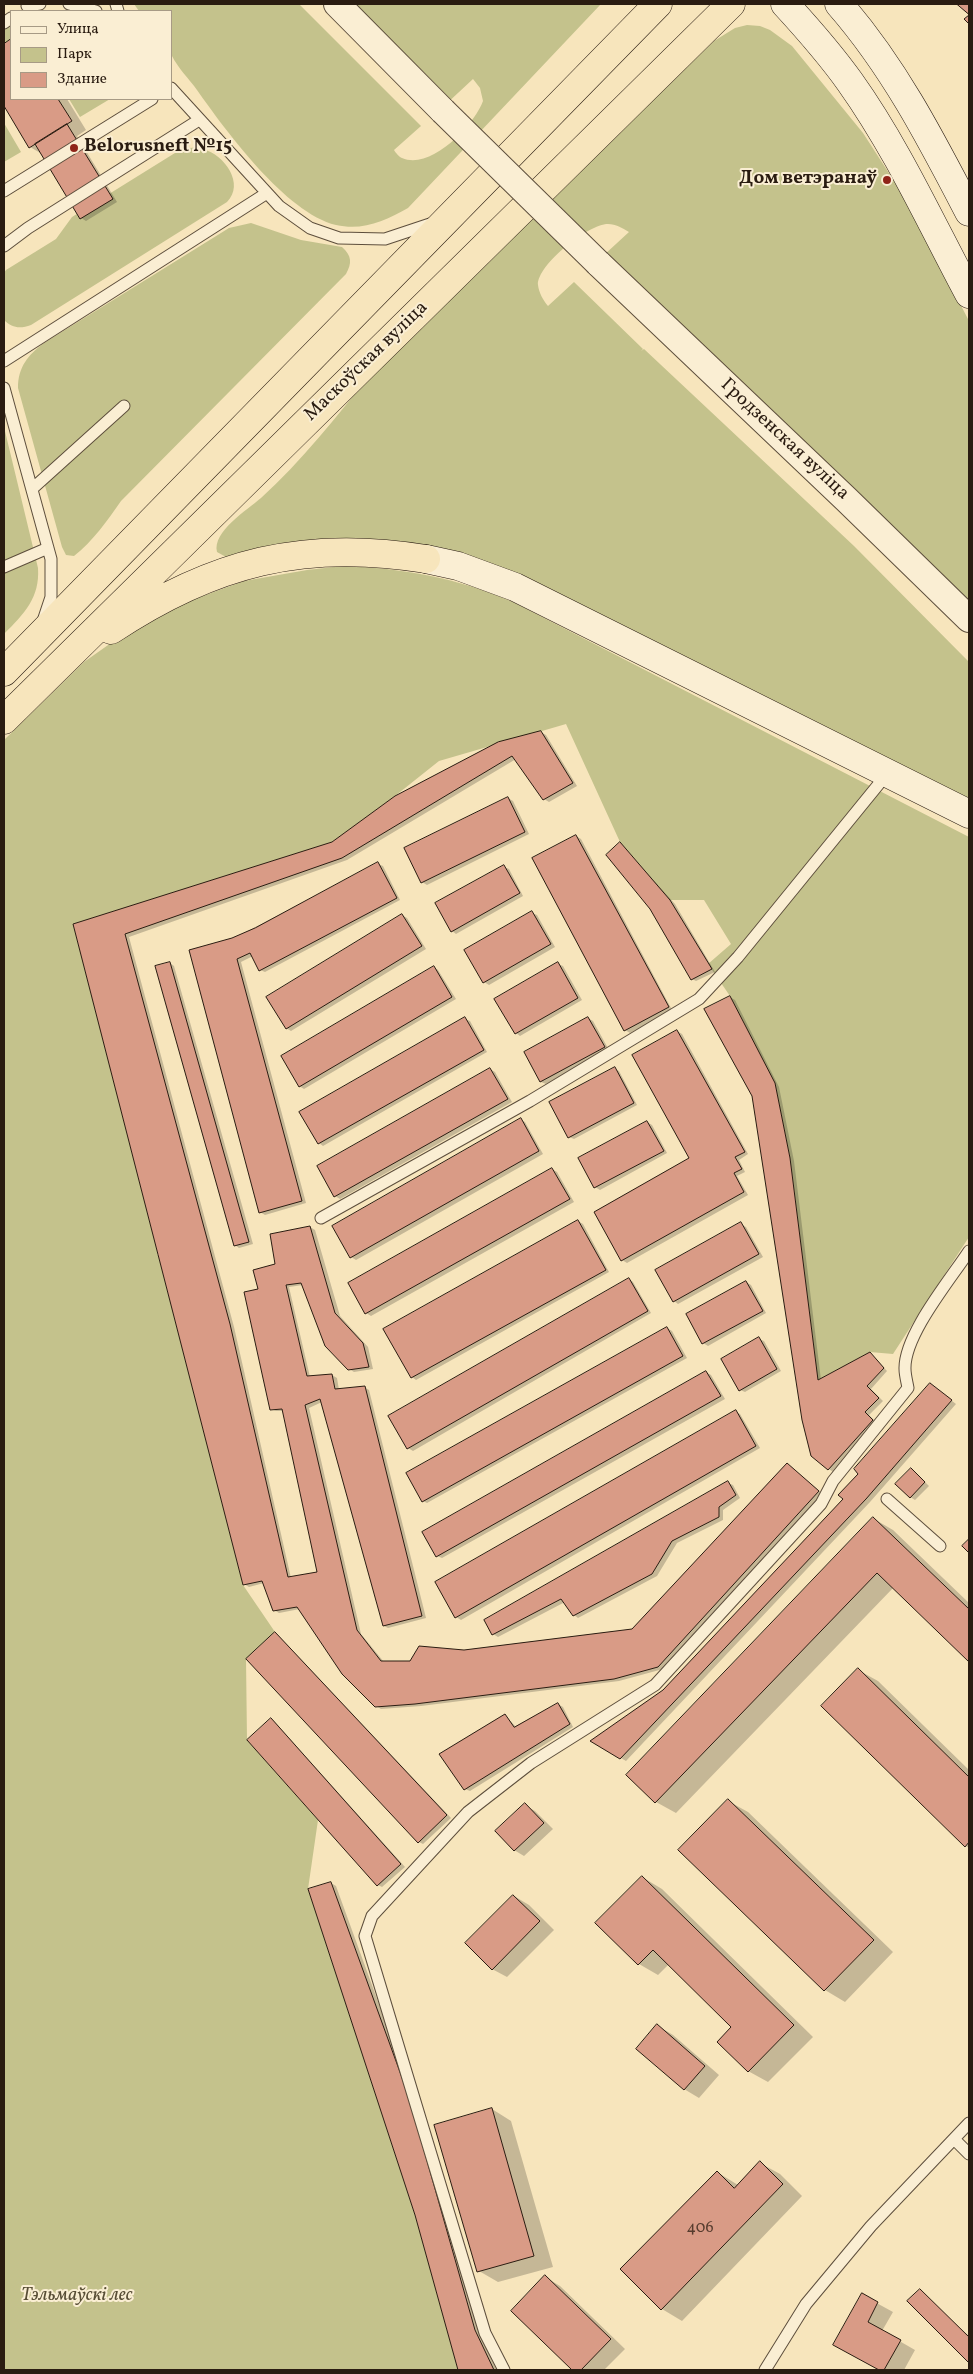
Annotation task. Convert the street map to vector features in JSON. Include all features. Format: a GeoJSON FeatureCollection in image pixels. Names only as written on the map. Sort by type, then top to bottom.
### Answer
{"type":"FeatureCollection","features":[{"type":"Feature","properties":{"kind":"highway"},"geometry":{"type":"LineString","coordinates":[[4,672],[452,212],[658,4]]}},
{"type":"Feature","properties":{"kind":"highway","name":"Маскоўская вуліца"},"geometry":{"type":"LineString","coordinates":[[4,720],[731,4]]}},
{"type":"Feature","properties":{"kind":"highway"},"geometry":{"type":"LineString","coordinates":[[50,673],[112,628],[147,607],[179,590],[238,566],[298,554],[334,551],[396,554],[426,559]]}},
{"type":"Feature","properties":{"kind":"main road"},"geometry":{"type":"LineString","coordinates":[[785,4],[820,42],[851,83],[898,160],[969,294]]}},
{"type":"Feature","properties":{"kind":"main road"},"geometry":{"type":"LineString","coordinates":[[839,4],[886,63],[910,101],[969,212]]}},
{"type":"Feature","properties":{"kind":"main road"},"geometry":{"type":"LineString","coordinates":[[426,559],[458,566],[515,587],[969,814]]}},
{"type":"Feature","properties":{"kind":"street","name":"Гродзенская вуліца"},"geometry":{"type":"LineString","coordinates":[[337,4],[598,263],[969,619]]}},
{"type":"Feature","properties":{"kind":"lane"},"geometry":{"type":"LineString","coordinates":[[26,7],[40,4]]}},
{"type":"Feature","properties":{"kind":"lane"},"geometry":{"type":"LineString","coordinates":[[69,4],[92,10]]}},
{"type":"Feature","properties":{"kind":"lane"},"geometry":{"type":"LineString","coordinates":[[172,89],[267,193],[293,218],[310,228],[343,238],[385,240],[420,229],[452,212]]}},
{"type":"Feature","properties":{"kind":"lane"},"geometry":{"type":"LineString","coordinates":[[4,191],[150,100]]}},
{"type":"Feature","properties":{"kind":"lane"},"geometry":{"type":"LineString","coordinates":[[4,246],[199,120]]}},
{"type":"Feature","properties":{"kind":"lane"},"geometry":{"type":"LineString","coordinates":[[4,360],[267,193]]}},
{"type":"Feature","properties":{"kind":"lane"},"geometry":{"type":"LineString","coordinates":[[4,388],[48,548],[52,572],[51,597],[43,620],[30,646]]}},
{"type":"Feature","properties":{"kind":"lane"},"geometry":{"type":"LineString","coordinates":[[32,489],[124,406]]}},
{"type":"Feature","properties":{"kind":"lane"},"geometry":{"type":"LineString","coordinates":[[4,567],[48,548]]}},
{"type":"Feature","properties":{"kind":"lane"},"geometry":{"type":"LineString","coordinates":[[321,1218],[530,1101],[699,999],[738,957],[887,774]]}},
{"type":"Feature","properties":{"kind":"lane"},"geometry":{"type":"LineString","coordinates":[[504,2370],[485,2333],[365,1936],[372,1916],[468,1812],[531,1763],[655,1685],[821,1504],[833,1481],[908,1388],[905,1369],[908,1348],[920,1324],[969,1251]]}},
{"type":"Feature","properties":{"kind":"lane"},"geometry":{"type":"LineString","coordinates":[[887,1499],[940,1546]]}},
{"type":"Feature","properties":{"kind":"lane"},"geometry":{"type":"LineString","coordinates":[[765,2370],[806,2304],[871,2226],[969,2123]]}},
{"type":"Feature","properties":{"kind":"lane"},"geometry":{"type":"LineString","coordinates":[[954,2139],[969,2154]]}},
{"type":"Feature","properties":{"kind":"green space"},"geometry":{"type":"Polygon","coordinates":[[[134,4],[299,4],[421,126],[394,150],[401,157],[413,160],[426,158],[438,152],[462,133],[483,101],[480,88],[473,79],[444,106],[349,4],[601,4],[408,208],[374,224],[355,227],[336,225],[317,217],[297,205],[278,188],[241,148],[174,60],[172,56],[172,10],[138,10],[134,4]]]}},
{"type":"Feature","properties":{"kind":"green space"},"geometry":{"type":"Polygon","coordinates":[[[10,25],[10,40],[4,44],[4,30],[10,25]]]}},
{"type":"Feature","properties":{"kind":"green space"},"geometry":{"type":"Polygon","coordinates":[[[747,25],[760,26],[770,30],[792,46],[863,133],[907,201],[969,321],[969,605],[604,255],[629,232],[616,225],[608,224],[599,226],[577,238],[554,257],[546,267],[540,277],[539,291],[548,306],[574,282],[643,349],[641,351],[644,349],[854,546],[969,662],[969,799],[504,570],[226,557],[217,552],[217,544],[225,529],[290,470],[370,375],[714,41],[735,28],[747,25]]]}},
{"type":"Feature","properties":{"kind":"green space"},"geometry":{"type":"Polygon","coordinates":[[[70,100],[108,100],[80,117],[70,100]]]}},
{"type":"Feature","properties":{"kind":"green space"},"geometry":{"type":"Polygon","coordinates":[[[4,123],[21,152],[4,162],[4,123]]]}},
{"type":"Feature","properties":{"kind":"green space"},"geometry":{"type":"Polygon","coordinates":[[[183,148],[203,149],[211,152],[225,164],[230,171],[234,187],[232,195],[227,202],[31,325],[16,327],[4,320],[4,273],[6,270],[56,239],[72,217],[183,148]]]}},
{"type":"Feature","properties":{"kind":"green space"},"geometry":{"type":"Polygon","coordinates":[[[251,223],[301,240],[342,247],[348,253],[350,260],[346,274],[121,501],[94,537],[74,556],[66,555],[62,547],[18,388],[18,381],[25,362],[44,343],[229,228],[251,223]]]}},
{"type":"Feature","properties":{"kind":"green space"},"geometry":{"type":"Polygon","coordinates":[[[4,427],[38,568],[38,579],[29,605],[4,634],[4,427]]]}},
{"type":"Feature","properties":{"kind":"green space","name":"Тэльмаўскі лес"},"geometry":{"type":"Polygon","coordinates":[[[343,566],[387,569],[429,576],[472,587],[513,602],[969,837],[969,1237],[893,1354],[870,1352],[818,1380],[790,1158],[775,1084],[730,996],[708,964],[731,944],[704,900],[670,900],[620,842],[566,724],[439,761],[332,842],[73,924],[243,1585],[275,1632],[246,1659],[247,1740],[318,1820],[308,1889],[415,2215],[458,2370],[4,2370],[4,740],[84,662],[111,643],[175,606],[244,581],[343,566]]]}},
{"type":"Feature","properties":{"kind":"building"},"geometry":{"type":"Polygon","coordinates":[[[957,4],[969,4],[969,15],[957,4]]]}},
{"type":"Feature","properties":{"kind":"building"},"geometry":{"type":"Polygon","coordinates":[[[969,15],[969,24],[964,19],[969,15]]]}},
{"type":"Feature","properties":{"kind":"building"},"geometry":{"type":"Polygon","coordinates":[[[10,40],[10,100],[59,100],[72,121],[29,148],[4,106],[4,44],[10,40]]]}},
{"type":"Feature","properties":{"kind":"building"},"geometry":{"type":"Polygon","coordinates":[[[67,124],[113,199],[80,219],[35,144],[67,124]]]}},
{"type":"Feature","properties":{"kind":"building"},"geometry":{"type":"Polygon","coordinates":[[[541,731],[573,783],[543,800],[512,756],[342,858],[125,934],[230,1324],[288,1577],[317,1572],[282,1409],[270,1410],[244,1292],[258,1289],[253,1270],[275,1264],[270,1234],[310,1226],[335,1313],[363,1343],[369,1367],[348,1370],[325,1346],[301,1283],[286,1285],[307,1376],[332,1374],[335,1389],[365,1386],[422,1616],[383,1626],[320,1399],[305,1405],[357,1630],[381,1661],[410,1661],[419,1646],[464,1650],[632,1629],[787,1463],[819,1491],[658,1667],[614,1679],[415,1704],[375,1707],[342,1674],[297,1607],[273,1611],[262,1581],[243,1585],[73,924],[332,842],[395,796],[498,742],[541,731]]]}},
{"type":"Feature","properties":{"kind":"building"},"geometry":{"type":"Polygon","coordinates":[[[508,797],[525,832],[421,883],[404,848],[508,797]]]}},
{"type":"Feature","properties":{"kind":"building"},"geometry":{"type":"Polygon","coordinates":[[[576,835],[669,1007],[624,1031],[532,858],[576,835]]]}},
{"type":"Feature","properties":{"kind":"building"},"geometry":{"type":"Polygon","coordinates":[[[620,842],[670,900],[712,969],[691,980],[650,909],[606,855],[620,842]]]}},
{"type":"Feature","properties":{"kind":"building"},"geometry":{"type":"Polygon","coordinates":[[[378,862],[397,898],[259,971],[250,953],[237,959],[302,1201],[259,1213],[189,950],[232,938],[255,928],[378,862]]]}},
{"type":"Feature","properties":{"kind":"building"},"geometry":{"type":"Polygon","coordinates":[[[504,865],[520,893],[451,932],[435,903],[504,865]]]}},
{"type":"Feature","properties":{"kind":"building"},"geometry":{"type":"Polygon","coordinates":[[[532,911],[551,944],[483,983],[464,950],[532,911]]]}},
{"type":"Feature","properties":{"kind":"building"},"geometry":{"type":"Polygon","coordinates":[[[402,914],[422,946],[286,1029],[266,997],[402,914]]]}},
{"type":"Feature","properties":{"kind":"building"},"geometry":{"type":"Polygon","coordinates":[[[170,962],[249,1242],[234,1246],[155,966],[170,962]]]}},
{"type":"Feature","properties":{"kind":"building"},"geometry":{"type":"Polygon","coordinates":[[[558,962],[578,998],[515,1034],[494,999],[558,962]]]}},
{"type":"Feature","properties":{"kind":"building"},"geometry":{"type":"Polygon","coordinates":[[[434,966],[452,997],[299,1087],[281,1056],[434,966]]]}},
{"type":"Feature","properties":{"kind":"building"},"geometry":{"type":"Polygon","coordinates":[[[730,996],[775,1083],[790,1158],[818,1380],[870,1352],[884,1368],[867,1386],[879,1398],[865,1412],[873,1420],[828,1470],[811,1456],[802,1420],[752,1096],[704,1009],[730,996]]]}},
{"type":"Feature","properties":{"kind":"building"},"geometry":{"type":"Polygon","coordinates":[[[465,1017],[484,1050],[318,1144],[299,1112],[465,1017]]]}},
{"type":"Feature","properties":{"kind":"building"},"geometry":{"type":"Polygon","coordinates":[[[588,1017],[605,1047],[540,1082],[524,1052],[588,1017]]]}},
{"type":"Feature","properties":{"kind":"building"},"geometry":{"type":"Polygon","coordinates":[[[677,1030],[745,1152],[735,1157],[742,1169],[734,1173],[744,1192],[621,1261],[594,1212],[689,1158],[632,1055],[677,1030]]]}},
{"type":"Feature","properties":{"kind":"building"},"geometry":{"type":"Polygon","coordinates":[[[615,1067],[634,1103],[568,1138],[549,1102],[615,1067]]]}},
{"type":"Feature","properties":{"kind":"building"},"geometry":{"type":"Polygon","coordinates":[[[490,1068],[508,1099],[334,1197],[317,1166],[490,1068]]]}},
{"type":"Feature","properties":{"kind":"building"},"geometry":{"type":"Polygon","coordinates":[[[521,1118],[539,1151],[350,1258],[332,1226],[521,1118]]]}},
{"type":"Feature","properties":{"kind":"building"},"geometry":{"type":"Polygon","coordinates":[[[647,1121],[664,1151],[594,1188],[578,1158],[647,1121]]]}},
{"type":"Feature","properties":{"kind":"building"},"geometry":{"type":"Polygon","coordinates":[[[552,1168],[570,1199],[365,1314],[348,1283],[552,1168]]]}},
{"type":"Feature","properties":{"kind":"building"},"geometry":{"type":"Polygon","coordinates":[[[578,1220],[606,1270],[411,1378],[383,1329],[578,1220]]]}},
{"type":"Feature","properties":{"kind":"building"},"geometry":{"type":"Polygon","coordinates":[[[741,1222],[759,1254],[673,1302],[655,1270],[741,1222]]]}},
{"type":"Feature","properties":{"kind":"building"},"geometry":{"type":"Polygon","coordinates":[[[629,1278],[648,1311],[407,1449],[388,1416],[629,1278]]]}},
{"type":"Feature","properties":{"kind":"building"},"geometry":{"type":"Polygon","coordinates":[[[746,1281],[763,1311],[702,1344],[686,1314],[746,1281]]]}},
{"type":"Feature","properties":{"kind":"building"},"geometry":{"type":"Polygon","coordinates":[[[667,1327],[683,1356],[422,1502],[406,1473],[667,1327]]]}},
{"type":"Feature","properties":{"kind":"building"},"geometry":{"type":"Polygon","coordinates":[[[759,1337],[777,1369],[739,1391],[721,1359],[759,1337]]]}},
{"type":"Feature","properties":{"kind":"building"},"geometry":{"type":"Polygon","coordinates":[[[706,1371],[721,1396],[436,1557],[422,1532],[706,1371]]]}},
{"type":"Feature","properties":{"kind":"building"},"geometry":{"type":"Polygon","coordinates":[[[930,1383],[952,1400],[866,1499],[620,1759],[590,1741],[663,1690],[843,1499],[838,1495],[858,1474],[854,1469],[930,1383]]]}},
{"type":"Feature","properties":{"kind":"building"},"geometry":{"type":"Polygon","coordinates":[[[736,1410],[756,1446],[455,1618],[435,1582],[736,1410]]]}},
{"type":"Feature","properties":{"kind":"building"},"geometry":{"type":"Polygon","coordinates":[[[911,1468],[925,1482],[910,1498],[895,1484],[911,1468]]]}},
{"type":"Feature","properties":{"kind":"building"},"geometry":{"type":"Polygon","coordinates":[[[728,1481],[736,1495],[719,1507],[719,1517],[672,1541],[652,1574],[573,1616],[561,1599],[492,1635],[484,1620],[728,1481]]]}},
{"type":"Feature","properties":{"kind":"building"},"geometry":{"type":"Polygon","coordinates":[[[873,1517],[969,1609],[969,1662],[877,1573],[655,1803],[626,1775],[873,1517]]]}},
{"type":"Feature","properties":{"kind":"building"},"geometry":{"type":"Polygon","coordinates":[[[969,1539],[969,1553],[962,1546],[969,1539]]]}},
{"type":"Feature","properties":{"kind":"building"},"geometry":{"type":"Polygon","coordinates":[[[275,1632],[447,1815],[418,1843],[246,1659],[275,1632]]]}},
{"type":"Feature","properties":{"kind":"building"},"geometry":{"type":"Polygon","coordinates":[[[858,1668],[969,1777],[969,1842],[965,1847],[821,1706],[858,1668]]]}},
{"type":"Feature","properties":{"kind":"building"},"geometry":{"type":"Polygon","coordinates":[[[558,1703],[570,1724],[464,1790],[439,1754],[505,1714],[514,1727],[558,1703]]]}},
{"type":"Feature","properties":{"kind":"building"},"geometry":{"type":"Polygon","coordinates":[[[271,1718],[401,1864],[377,1886],[247,1740],[271,1718]]]}},
{"type":"Feature","properties":{"kind":"building"},"geometry":{"type":"Polygon","coordinates":[[[728,1799],[874,1940],[824,1991],[678,1850],[728,1799]]]}},
{"type":"Feature","properties":{"kind":"building"},"geometry":{"type":"Polygon","coordinates":[[[525,1803],[544,1823],[514,1851],[495,1831],[525,1803]]]}},
{"type":"Feature","properties":{"kind":"building"},"geometry":{"type":"Polygon","coordinates":[[[642,1876],[794,2025],[748,2072],[717,2042],[731,2027],[653,1950],[638,1965],[595,1923],[642,1876]]]}},
{"type":"Feature","properties":{"kind":"building"},"geometry":{"type":"Polygon","coordinates":[[[331,1882],[409,2097],[475,2330],[494,2370],[458,2370],[415,2215],[308,1889],[331,1882]]]}},
{"type":"Feature","properties":{"kind":"building"},"geometry":{"type":"Polygon","coordinates":[[[513,1895],[540,1921],[492,1970],[465,1943],[513,1895]]]}},
{"type":"Feature","properties":{"kind":"building"},"geometry":{"type":"Polygon","coordinates":[[[657,2024],[705,2066],[684,2090],[636,2049],[657,2024]]]}},
{"type":"Feature","properties":{"kind":"building"},"geometry":{"type":"Polygon","coordinates":[[[492,2108],[534,2256],[477,2272],[434,2125],[492,2108]]]}},
{"type":"Feature","properties":{"kind":"building"},"geometry":{"type":"Polygon","coordinates":[[[760,2161],[783,2184],[661,2310],[620,2269],[717,2171],[734,2188],[760,2161]]]}},
{"type":"Feature","properties":{"kind":"building"},"geometry":{"type":"Polygon","coordinates":[[[545,2275],[611,2339],[581,2370],[572,2370],[511,2311],[545,2275]]]}},
{"type":"Feature","properties":{"kind":"building"},"geometry":{"type":"Polygon","coordinates":[[[920,2289],[969,2337],[969,2363],[907,2301],[920,2289]]]}},
{"type":"Feature","properties":{"kind":"building"},"geometry":{"type":"Polygon","coordinates":[[[862,2293],[878,2302],[868,2322],[901,2340],[884,2370],[879,2370],[833,2345],[862,2293]]]}},
{"type":"Feature","properties":{"kind":"place","name":"Belorusneft №15"},"geometry":{"type":"Point","coordinates":[74,148]}},
{"type":"Feature","properties":{"kind":"place","name":"Дом ветэранаў"},"geometry":{"type":"Point","coordinates":[887,180]}}]}
